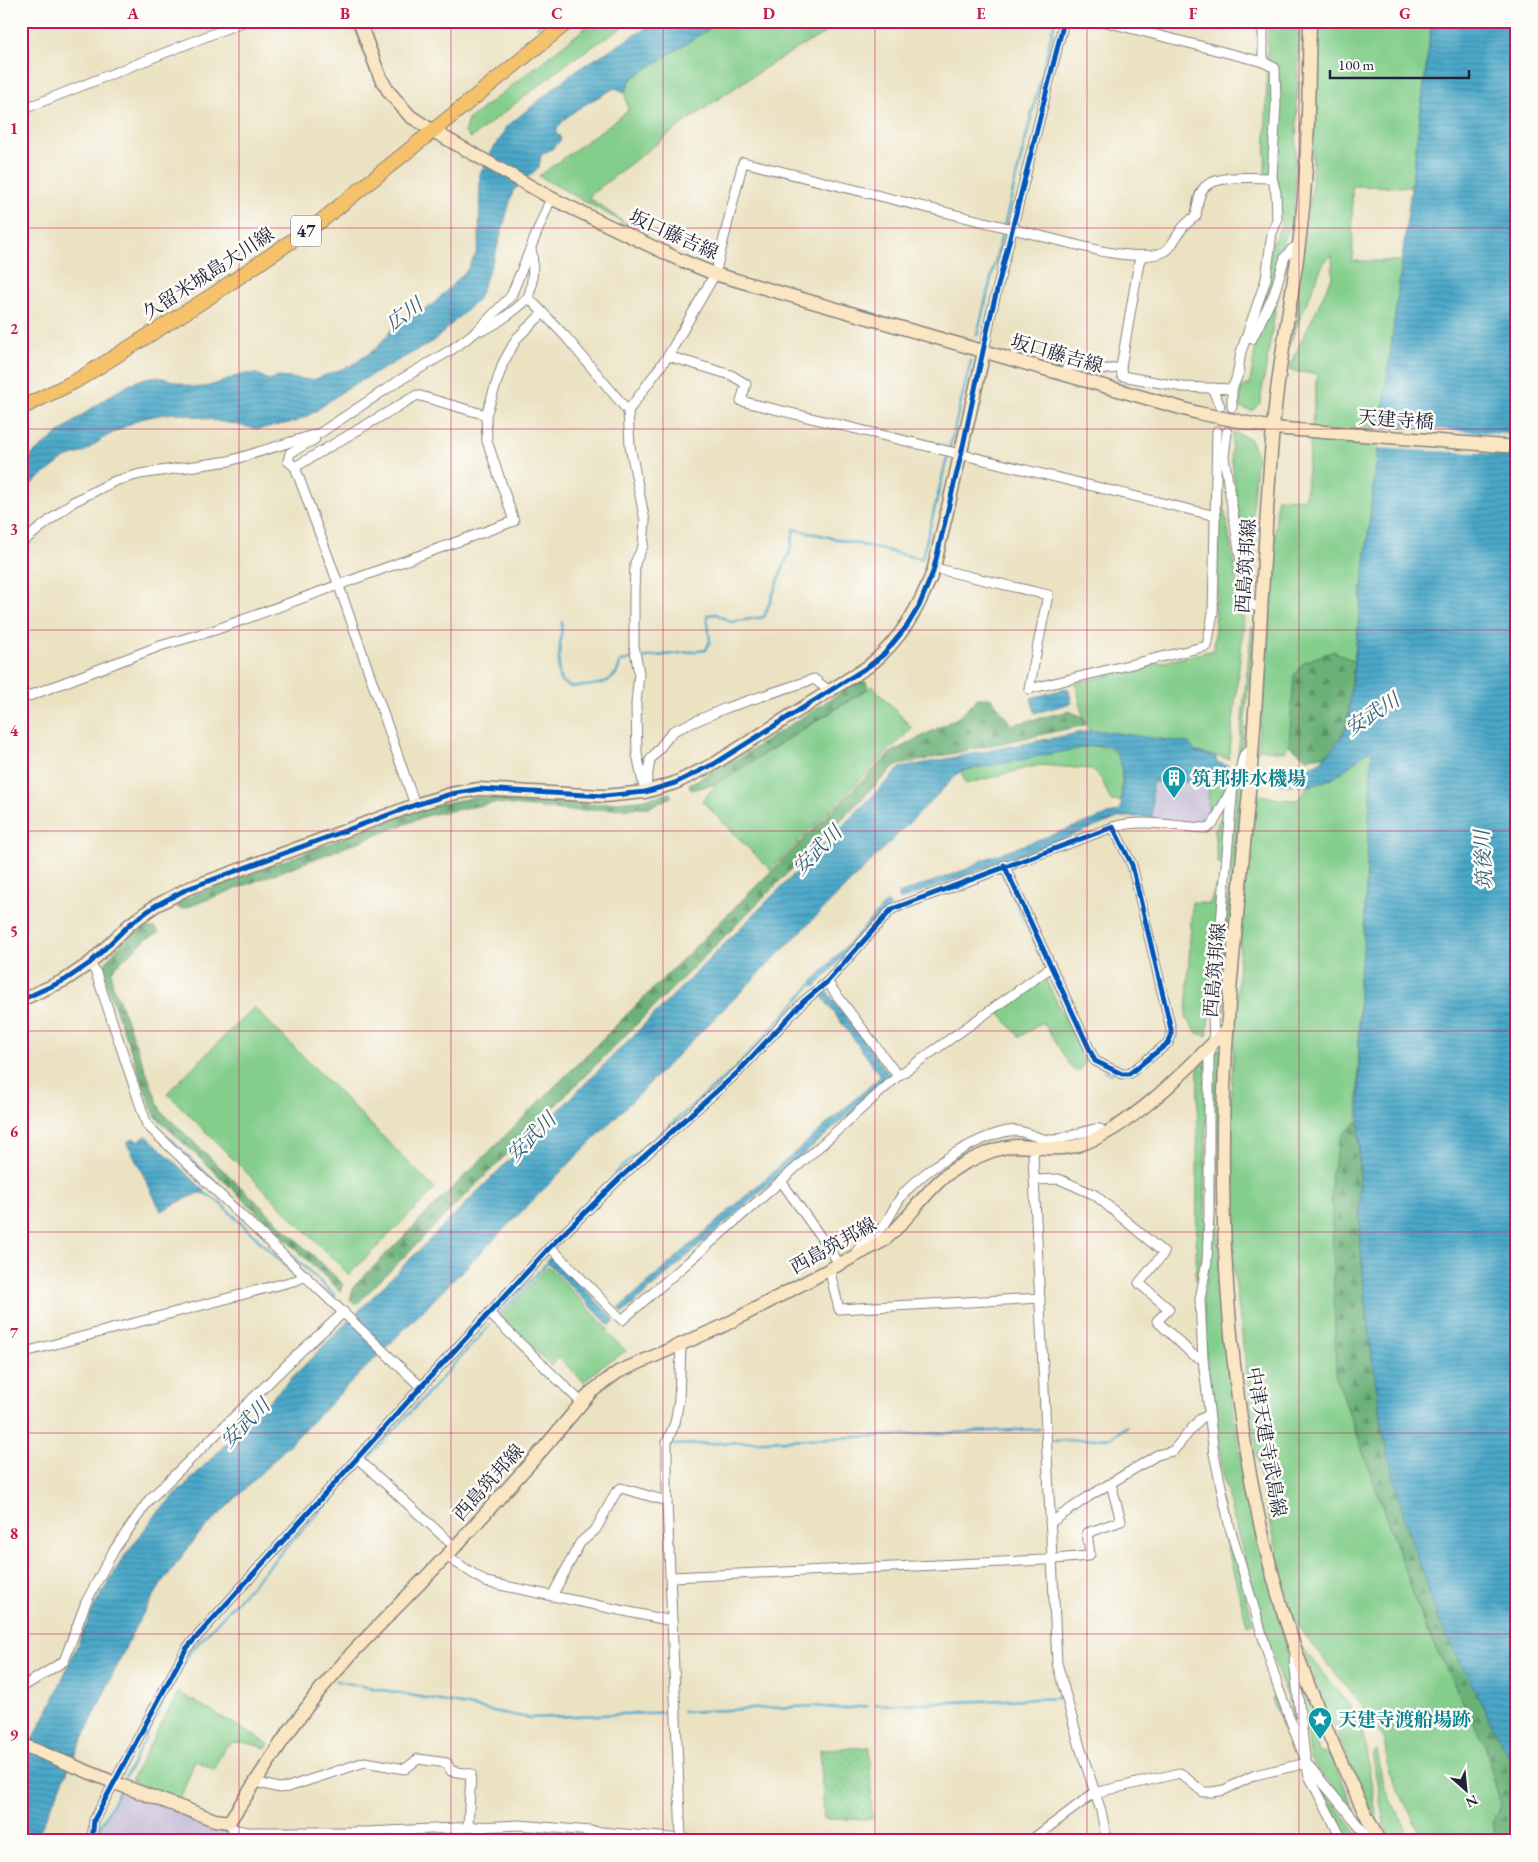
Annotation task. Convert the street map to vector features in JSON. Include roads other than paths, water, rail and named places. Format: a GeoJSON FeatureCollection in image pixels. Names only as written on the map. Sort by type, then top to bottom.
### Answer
{"type":"FeatureCollection","features":[{"type":"Feature","properties":{"kind":"main road","name":"坂口藤吉線"},"geometry":{"type":"LineString","coordinates":[[359,21],[380,77],[389,92],[410,116],[448,140],[549,196],[715,274],[1198,413],[1273,428]]}},
{"type":"Feature","properties":{"kind":"main road","name":"久留米城島大川線"},"geometry":{"type":"LineString","coordinates":[[21,408],[76,381],[216,292],[322,221],[568,21]]}},
{"type":"Feature","properties":{"kind":"main road"},"geometry":{"type":"LineString","coordinates":[[1273,428],[1280,354],[1299,246],[1303,210],[1310,21]]}},
{"type":"Feature","properties":{"kind":"main road"},"geometry":{"type":"LineString","coordinates":[[21,1000],[65,980],[90,963],[130,924],[155,906],[187,889],[415,805],[451,794],[479,789],[604,796],[645,792],[675,783],[714,764],[831,692],[884,654],[907,626],[919,606],[934,568],[984,352]]}},
{"type":"Feature","properties":{"kind":"main road","name":"天建寺橋"},"geometry":{"type":"LineString","coordinates":[[1273,428],[1517,447]]}},
{"type":"Feature","properties":{"kind":"main road","name":"西島筑邦線"},"geometry":{"type":"LineString","coordinates":[[231,1825],[255,1782],[319,1691],[353,1652],[450,1552],[543,1449],[581,1402],[606,1380],[618,1372],[723,1326],[883,1240],[899,1228],[934,1185],[964,1163],[1004,1148],[1018,1146],[1057,1149],[1079,1145],[1103,1133],[1159,1094],[1228,1028],[1252,748],[1273,428]]}},
{"type":"Feature","properties":{"kind":"main road","name":"中津天建寺武島線"},"geometry":{"type":"LineString","coordinates":[[1228,1028],[1223,1129],[1223,1208],[1234,1364],[1250,1473],[1268,1555],[1296,1651],[1334,1747],[1379,1841]]}},
{"type":"Feature","properties":{"kind":"main road"},"geometry":{"type":"LineString","coordinates":[[21,1744],[115,1783],[231,1825]]}},
{"type":"Feature","properties":{"kind":"street"},"geometry":{"type":"LineString","coordinates":[[21,110],[246,21]]}},
{"type":"Feature","properties":{"kind":"street"},"geometry":{"type":"LineString","coordinates":[[984,352],[1011,229],[1064,21]]}},
{"type":"Feature","properties":{"kind":"street"},"geometry":{"type":"LineString","coordinates":[[1102,21],[1262,62],[1275,68],[1272,178],[1276,193],[1277,221],[1262,295],[1241,352],[1237,376]]}},
{"type":"Feature","properties":{"kind":"street"},"geometry":{"type":"LineString","coordinates":[[1262,62],[1263,21]]}},
{"type":"Feature","properties":{"kind":"street"},"geometry":{"type":"LineString","coordinates":[[628,411],[668,356],[715,274],[743,162],[1101,251],[1126,255],[1158,254],[1167,250],[1181,228],[1196,216],[1198,200],[1203,188],[1212,180],[1272,178]]}},
{"type":"Feature","properties":{"kind":"street"},"geometry":{"type":"LineString","coordinates":[[415,805],[339,586],[294,467],[288,461],[290,453],[314,440],[320,433],[400,380],[451,350],[477,330],[511,296],[531,250],[549,196]]}},
{"type":"Feature","properties":{"kind":"street"},"geometry":{"type":"LineString","coordinates":[[1232,407],[1232,389],[1254,333],[1274,294],[1285,257],[1292,249],[1299,246]]}},
{"type":"Feature","properties":{"kind":"street"},"geometry":{"type":"LineString","coordinates":[[477,330],[486,329],[500,320],[528,297],[534,260],[531,250]]}},
{"type":"Feature","properties":{"kind":"street"},"geometry":{"type":"LineString","coordinates":[[1143,255],[1139,262],[1121,367],[1122,376],[1183,387],[1232,389]]}},
{"type":"Feature","properties":{"kind":"street"},"geometry":{"type":"LineString","coordinates":[[528,297],[628,411],[630,446],[645,521],[643,546],[635,562],[634,619],[634,646],[639,673],[636,704],[637,754],[645,792]]}},
{"type":"Feature","properties":{"kind":"street"},"geometry":{"type":"LineString","coordinates":[[21,699],[160,646],[215,630],[339,586],[514,520],[487,440],[486,415],[503,363],[517,338],[543,313]]}},
{"type":"Feature","properties":{"kind":"street"},"geometry":{"type":"LineString","coordinates":[[668,356],[696,363],[714,372],[741,379],[746,384],[741,401],[1216,516]]}},
{"type":"Feature","properties":{"kind":"street"},"geometry":{"type":"LineString","coordinates":[[1065,374],[1068,365],[1111,370],[1121,367]]}},
{"type":"Feature","properties":{"kind":"street"},"geometry":{"type":"LineString","coordinates":[[1212,388],[1220,406]]}},
{"type":"Feature","properties":{"kind":"street"},"geometry":{"type":"LineString","coordinates":[[294,467],[416,395],[486,415]]}},
{"type":"Feature","properties":{"kind":"street"},"geometry":{"type":"LineString","coordinates":[[934,568],[1048,595],[1029,688],[1207,646],[1213,613],[1216,516],[1215,449],[1217,431]]}},
{"type":"Feature","properties":{"kind":"street"},"geometry":{"type":"LineString","coordinates":[[1227,432],[1225,465],[1247,599],[1252,605],[1261,608]]}},
{"type":"Feature","properties":{"kind":"street"},"geometry":{"type":"LineString","coordinates":[[21,543],[73,502],[115,481],[140,474],[229,461],[320,433]]}},
{"type":"Feature","properties":{"kind":"street"},"geometry":{"type":"LineString","coordinates":[[645,792],[650,760],[674,731],[726,708],[814,679],[831,692]]}},
{"type":"Feature","properties":{"kind":"street"},"geometry":{"type":"LineString","coordinates":[[92,1841],[94,1820],[186,1649],[421,1387],[550,1247],[620,1178],[738,1072],[803,1002],[827,982],[898,905],[1124,823],[1152,822],[1207,828],[1212,824],[1233,786],[1244,756],[1252,748]]}},
{"type":"Feature","properties":{"kind":"street"},"geometry":{"type":"LineString","coordinates":[[1233,786],[1213,1016],[1214,1042],[1209,1055],[1207,1262],[1200,1299],[1203,1359],[1209,1416],[1222,1488],[1243,1574],[1278,1687],[1306,1761],[1371,1841]]}},
{"type":"Feature","properties":{"kind":"street"},"geometry":{"type":"LineString","coordinates":[[1004,865],[1094,1061],[1122,1074],[1129,1074],[1168,1042],[1171,1036],[1171,1029],[1132,865],[1112,826]]}},
{"type":"Feature","properties":{"kind":"street"},"geometry":{"type":"LineString","coordinates":[[90,963],[96,973],[147,1125],[346,1313],[421,1387]]}},
{"type":"Feature","properties":{"kind":"street"},"geometry":{"type":"LineString","coordinates":[[550,1247],[622,1320],[898,1076],[1050,968]]}},
{"type":"Feature","properties":{"kind":"street"},"geometry":{"type":"LineString","coordinates":[[827,982],[898,1076]]}},
{"type":"Feature","properties":{"kind":"street"},"geometry":{"type":"LineString","coordinates":[[855,1254],[861,1244],[875,1235],[885,1224],[902,1194],[920,1177],[954,1154],[992,1136],[1010,1130],[1030,1133],[1050,1140],[1079,1135],[1096,1128],[1100,1128],[1103,1133]]}},
{"type":"Feature","properties":{"kind":"street"},"geometry":{"type":"LineString","coordinates":[[1035,1148],[1033,1156],[1034,1180],[1057,1664],[1107,1841]]}},
{"type":"Feature","properties":{"kind":"street"},"geometry":{"type":"LineString","coordinates":[[1034,1180],[1059,1179],[1095,1194],[1164,1254],[1139,1284],[1168,1308],[1157,1321],[1193,1355],[1203,1359]]}},
{"type":"Feature","properties":{"kind":"street"},"geometry":{"type":"LineString","coordinates":[[781,1181],[834,1266],[839,1309],[1040,1298]]}},
{"type":"Feature","properties":{"kind":"street"},"geometry":{"type":"LineString","coordinates":[[21,1353],[297,1280],[306,1275]]}},
{"type":"Feature","properties":{"kind":"street"},"geometry":{"type":"LineString","coordinates":[[21,1688],[64,1661],[86,1602],[114,1550],[149,1500],[299,1353],[346,1313]]}},
{"type":"Feature","properties":{"kind":"street"},"geometry":{"type":"LineString","coordinates":[[489,1313],[581,1402]]}},
{"type":"Feature","properties":{"kind":"street"},"geometry":{"type":"LineString","coordinates":[[681,1346],[679,1399],[675,1424],[668,1442],[667,1502],[672,1576],[672,1621],[681,1838]]}},
{"type":"Feature","properties":{"kind":"street"},"geometry":{"type":"LineString","coordinates":[[1050,1523],[1157,1454],[1173,1450],[1200,1419],[1209,1416]]}},
{"type":"Feature","properties":{"kind":"street"},"geometry":{"type":"LineString","coordinates":[[357,1458],[450,1552],[486,1582],[672,1621]]}},
{"type":"Feature","properties":{"kind":"street"},"geometry":{"type":"LineString","coordinates":[[672,1576],[1088,1556],[1090,1554],[1087,1533],[1121,1521],[1111,1484]]}},
{"type":"Feature","properties":{"kind":"street"},"geometry":{"type":"LineString","coordinates":[[552,1596],[580,1543],[596,1529],[616,1492],[621,1488],[667,1502]]}},
{"type":"Feature","properties":{"kind":"street"},"geometry":{"type":"LineString","coordinates":[[1296,1651],[1294,1661],[1309,1776],[1343,1841]]}},
{"type":"Feature","properties":{"kind":"street"},"geometry":{"type":"LineString","coordinates":[[255,1782],[280,1788],[288,1787],[365,1762],[405,1769],[418,1759],[447,1763],[451,1771],[471,1774],[468,1826]]}},
{"type":"Feature","properties":{"kind":"street"},"geometry":{"type":"LineString","coordinates":[[1030,1841],[1094,1793],[1180,1773],[1204,1792],[1212,1792],[1224,1790],[1255,1776],[1306,1761]]}},
{"type":"Feature","properties":{"kind":"street"},"geometry":{"type":"LineString","coordinates":[[231,1825],[247,1832],[366,1832],[468,1826],[557,1827],[706,1841]]}},
{"type":"Feature","properties":{"kind":"street"},"geometry":{"type":"LineString","coordinates":[[231,1825],[234,1841]]}},
{"type":"Feature","properties":{"kind":"street"},"geometry":{"type":"LineString","coordinates":[[481,1826],[481,1841]]}},
{"type":"Feature","properties":{"kind":"water"},"geometry":{"type":"Polygon","coordinates":[[[658,21],[721,21],[631,79],[625,92],[615,88],[580,107],[564,120],[558,128],[556,135],[559,135],[561,140],[552,149],[541,155],[539,167],[513,191],[496,252],[478,299],[434,341],[346,389],[313,413],[295,422],[258,429],[178,413],[140,419],[105,437],[84,452],[65,458],[21,492],[21,463],[85,413],[122,388],[139,380],[159,377],[191,387],[204,387],[246,374],[260,375],[270,380],[279,377],[313,380],[352,365],[377,348],[391,330],[432,305],[467,270],[476,254],[479,241],[480,174],[505,128],[575,71],[658,21]]]}},
{"type":"Feature","properties":{"kind":"water"},"geometry":{"type":"Polygon","coordinates":[[[1432,21],[1517,21],[1517,1772],[1439,1621],[1407,1528],[1384,1437],[1371,1348],[1360,1243],[1359,976],[1363,953],[1372,752],[1369,750],[1337,775],[1319,783],[1308,785],[1278,784],[1278,781],[1268,778],[1269,770],[1279,769],[1280,766],[1304,767],[1318,762],[1335,746],[1347,727],[1372,498],[1432,21]]]}},
{"type":"Feature","properties":{"kind":"water"},"geometry":{"type":"Polygon","coordinates":[[[1068,688],[1072,703],[1035,713],[1031,698],[1068,688]]]}},
{"type":"Feature","properties":{"kind":"water"},"geometry":{"type":"Polygon","coordinates":[[[1089,731],[1103,731],[1189,743],[1195,752],[1216,757],[1217,762],[1229,766],[1227,775],[1189,782],[1152,782],[1152,817],[1121,817],[900,900],[898,894],[967,869],[982,860],[1121,810],[1121,765],[1114,750],[1108,746],[1092,746],[961,771],[196,1538],[162,1583],[135,1627],[35,1841],[21,1841],[21,1760],[49,1709],[95,1605],[123,1558],[158,1512],[900,768],[1089,731]]]}},
{"type":"Feature","properties":{"kind":"water"},"geometry":{"type":"Polygon","coordinates":[[[887,902],[891,906],[815,987],[811,983],[887,902]]]}},
{"type":"Feature","properties":{"kind":"water"},"geometry":{"type":"Polygon","coordinates":[[[826,990],[891,1077],[623,1313],[619,1308],[881,1076],[820,994],[826,990]]]}},
{"type":"Feature","properties":{"kind":"water"},"geometry":{"type":"Polygon","coordinates":[[[147,1136],[206,1194],[198,1193],[161,1211],[127,1142],[134,1138],[136,1141],[147,1136]]]}},
{"type":"Feature","properties":{"kind":"water"},"geometry":{"type":"Polygon","coordinates":[[[552,1256],[615,1320],[610,1326],[546,1261],[552,1256]]]}},
{"type":"Feature","properties":{"kind":"waterway"},"geometry":{"type":"LineString","coordinates":[[537,27],[544,21]]}},
{"type":"Feature","properties":{"kind":"waterway"},"geometry":{"type":"LineString","coordinates":[[977,335],[1055,21]]}},
{"type":"Feature","properties":{"kind":"waterway"},"geometry":{"type":"LineString","coordinates":[[639,658],[706,650],[710,641],[707,615],[716,614],[731,622],[764,617],[791,548],[794,529],[922,559],[971,361]]}},
{"type":"Feature","properties":{"kind":"waterway"},"geometry":{"type":"LineString","coordinates":[[562,622],[559,677],[562,682],[571,687],[602,683],[614,676],[620,662],[634,658]]}},
{"type":"Feature","properties":{"kind":"waterway"},"geometry":{"type":"LineString","coordinates":[[1002,872],[1045,964]]}},
{"type":"Feature","properties":{"kind":"waterway"},"geometry":{"type":"LineString","coordinates":[[1050,975],[1091,1061]]}},
{"type":"Feature","properties":{"kind":"waterway"},"geometry":{"type":"LineString","coordinates":[[615,1173],[735,1069],[812,984]]}},
{"type":"Feature","properties":{"kind":"waterway"},"geometry":{"type":"LineString","coordinates":[[1104,1070],[1111,1074]]}},
{"type":"Feature","properties":{"kind":"waterway"},"geometry":{"type":"LineString","coordinates":[[152,1122],[335,1296]]}},
{"type":"Feature","properties":{"kind":"waterway"},"geometry":{"type":"LineString","coordinates":[[206,1194],[219,1202],[293,1273]]}},
{"type":"Feature","properties":{"kind":"waterway"},"geometry":{"type":"LineString","coordinates":[[499,1315],[547,1263]]}},
{"type":"Feature","properties":{"kind":"waterway"},"geometry":{"type":"LineString","coordinates":[[366,1461],[491,1324]]}},
{"type":"Feature","properties":{"kind":"waterway"},"geometry":{"type":"LineString","coordinates":[[1051,1441],[1111,1438],[1127,1426]]}},
{"type":"Feature","properties":{"kind":"waterway"},"geometry":{"type":"LineString","coordinates":[[674,1445],[1040,1429]]}},
{"type":"Feature","properties":{"kind":"waterway"},"geometry":{"type":"LineString","coordinates":[[126,1776],[190,1652],[359,1468]]}},
{"type":"Feature","properties":{"kind":"waterway"},"geometry":{"type":"LineString","coordinates":[[336,1681],[529,1718],[670,1712]]}},
{"type":"Feature","properties":{"kind":"waterway"},"geometry":{"type":"LineString","coordinates":[[875,1705],[1060,1698]]}},
{"type":"Feature","properties":{"kind":"waterway"},"geometry":{"type":"LineString","coordinates":[[683,1712],[816,1706],[841,1709],[867,1706]]}},
{"type":"Feature","properties":{"kind":"waterway"},"geometry":{"type":"LineString","coordinates":[[100,1841],[100,1827],[119,1791]]}},
{"type":"Feature","properties":{"kind":"waterway"},"geometry":{"type":"LineString","coordinates":[[206,1825],[228,1833],[228,1841]]}},
{"type":"Feature","properties":{"kind":"place","name":"筑邦排水機場"},"geometry":{"type":"Point","coordinates":[1174,799]}},
{"type":"Feature","properties":{"kind":"place","name":"天建寺渡船場跡"},"geometry":{"type":"Point","coordinates":[1320,1740]}},
{"type":"Feature","properties":{"kind":"water label","name":"広川"},"geometry":{"type":"Point","coordinates":[404,314]}},
{"type":"Feature","properties":{"kind":"water label","name":"安武川"},"geometry":{"type":"Point","coordinates":[1372,714]}},
{"type":"Feature","properties":{"kind":"water label","name":"安武川"},"geometry":{"type":"Point","coordinates":[817,850]}},
{"type":"Feature","properties":{"kind":"water label","name":"筑後川"},"geometry":{"type":"Point","coordinates":[1483,860]}},
{"type":"Feature","properties":{"kind":"water label","name":"安武川"},"geometry":{"type":"Point","coordinates":[531,1137]}},
{"type":"Feature","properties":{"kind":"water label","name":"安武川"},"geometry":{"type":"Point","coordinates":[245,1423]}}]}
